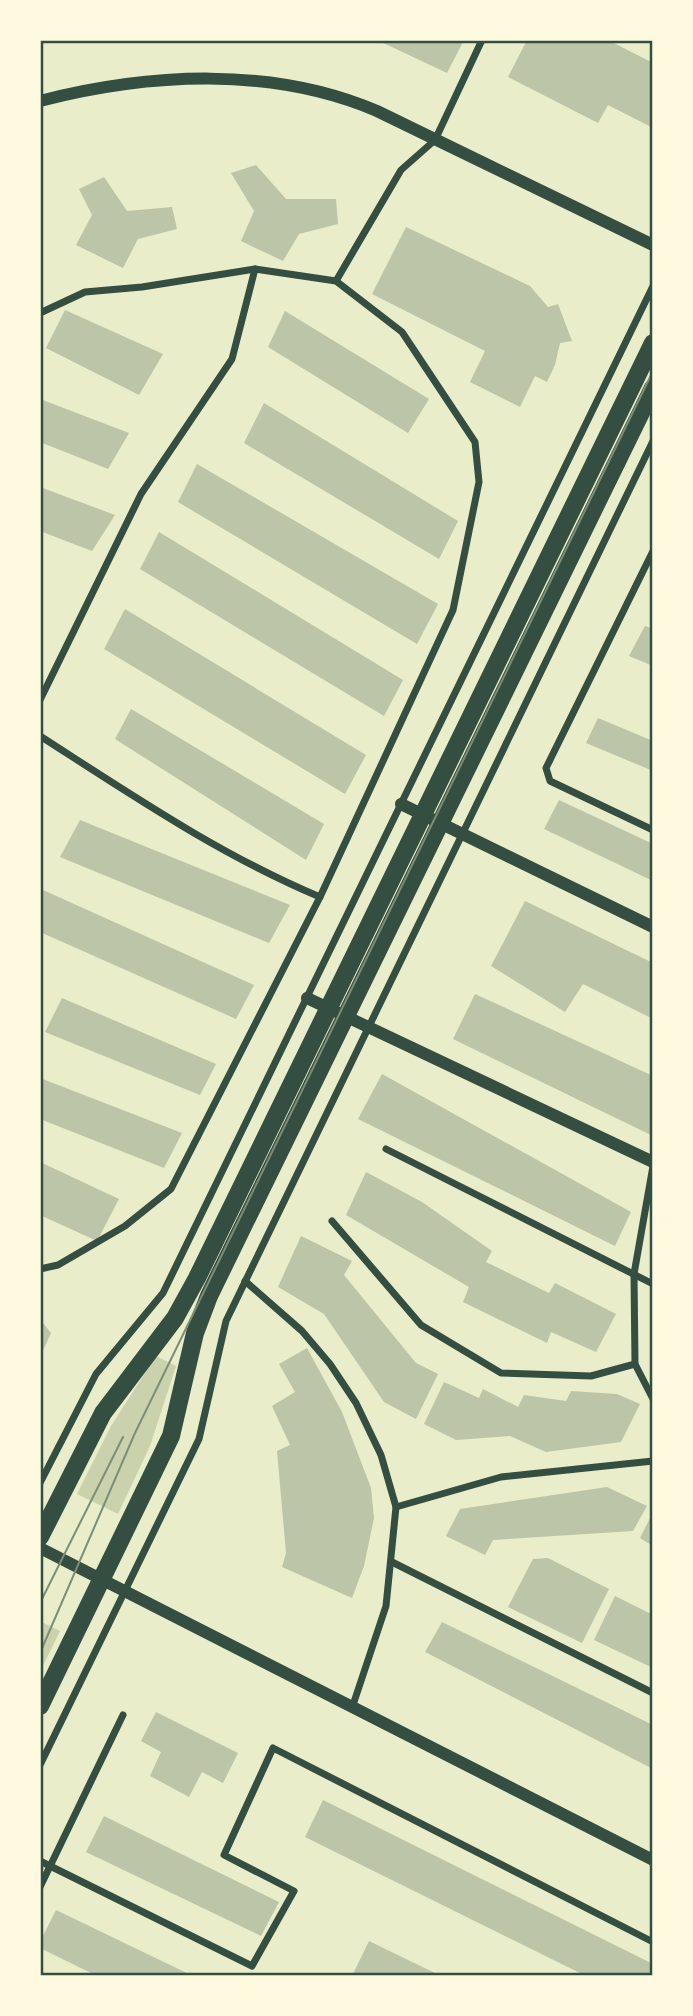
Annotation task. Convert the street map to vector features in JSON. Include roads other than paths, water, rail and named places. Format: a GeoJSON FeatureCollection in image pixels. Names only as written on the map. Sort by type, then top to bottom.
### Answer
{"type":"FeatureCollection","features":[{"type":"Feature","properties":{"kind":"main road"},"geometry":{"type":"LineString","coordinates":[[40,1537],[103,1413],[175,1318],[197,1279],[653,343]]}},
{"type":"Feature","properties":{"kind":"main road"},"geometry":{"type":"LineString","coordinates":[[40,1706],[170,1436],[195,1333],[209,1296],[653,388]]}},
{"type":"Feature","properties":{"kind":"street"},"geometry":{"type":"LineString","coordinates":[[336,281],[401,170],[435,140],[482,40]]}},
{"type":"Feature","properties":{"kind":"street"},"geometry":{"type":"LineString","coordinates":[[40,101],[77,92],[195,77],[313,89],[342,97],[653,245]]}},
{"type":"Feature","properties":{"kind":"street"},"geometry":{"type":"LineString","coordinates":[[40,700],[141,494],[232,359],[255,269]]}},
{"type":"Feature","properties":{"kind":"street"},"geometry":{"type":"LineString","coordinates":[[40,313],[85,292],[142,287],[255,269],[336,281],[402,332],[475,442],[479,482],[453,610],[320,898],[171,1189],[125,1226],[58,1265],[40,1269]]}},
{"type":"Feature","properties":{"kind":"street"},"geometry":{"type":"LineString","coordinates":[[40,1483],[96,1374],[163,1293],[653,286]]}},
{"type":"Feature","properties":{"kind":"street"},"geometry":{"type":"LineString","coordinates":[[40,1765],[199,1439],[226,1321],[653,441]]}},
{"type":"Feature","properties":{"kind":"street"},"geometry":{"type":"LineString","coordinates":[[653,551],[546,768],[550,781],[653,830]]}},
{"type":"Feature","properties":{"kind":"street"},"geometry":{"type":"LineString","coordinates":[[40,736],[194,836],[270,876],[320,898]]}},
{"type":"Feature","properties":{"kind":"street"},"geometry":{"type":"LineString","coordinates":[[401,804],[653,927]]}},
{"type":"Feature","properties":{"kind":"street"},"geometry":{"type":"LineString","coordinates":[[307,998],[653,1164],[634,1275],[635,1364],[653,1399]]}},
{"type":"Feature","properties":{"kind":"street"},"geometry":{"type":"LineString","coordinates":[[386,1149],[653,1284]]}},
{"type":"Feature","properties":{"kind":"street"},"geometry":{"type":"LineString","coordinates":[[332,1221],[422,1325],[501,1373],[591,1376],[635,1364]]}},
{"type":"Feature","properties":{"kind":"street"},"geometry":{"type":"LineString","coordinates":[[245,1281],[302,1331],[330,1364],[356,1403],[381,1455],[396,1507],[386,1606],[353,1705]]}},
{"type":"Feature","properties":{"kind":"street"},"geometry":{"type":"LineString","coordinates":[[396,1507],[500,1477],[653,1461]]}},
{"type":"Feature","properties":{"kind":"street"},"geometry":{"type":"LineString","coordinates":[[40,1548],[653,1860]]}},
{"type":"Feature","properties":{"kind":"street"},"geometry":{"type":"LineString","coordinates":[[392,1562],[653,1693]]}},
{"type":"Feature","properties":{"kind":"street"},"geometry":{"type":"LineString","coordinates":[[40,1887],[123,1715]]}},
{"type":"Feature","properties":{"kind":"street"},"geometry":{"type":"LineString","coordinates":[[40,1861],[251,1966],[294,1891],[224,1855],[273,1748],[653,1941]]}},
{"type":"Feature","properties":{"kind":"tram line"},"geometry":{"type":"LineString","coordinates":[[40,1653],[135,1433],[653,371]]}},
{"type":"Feature","properties":{"kind":"tram line"},"geometry":{"type":"LineString","coordinates":[[40,1603],[123,1437]]}}]}
